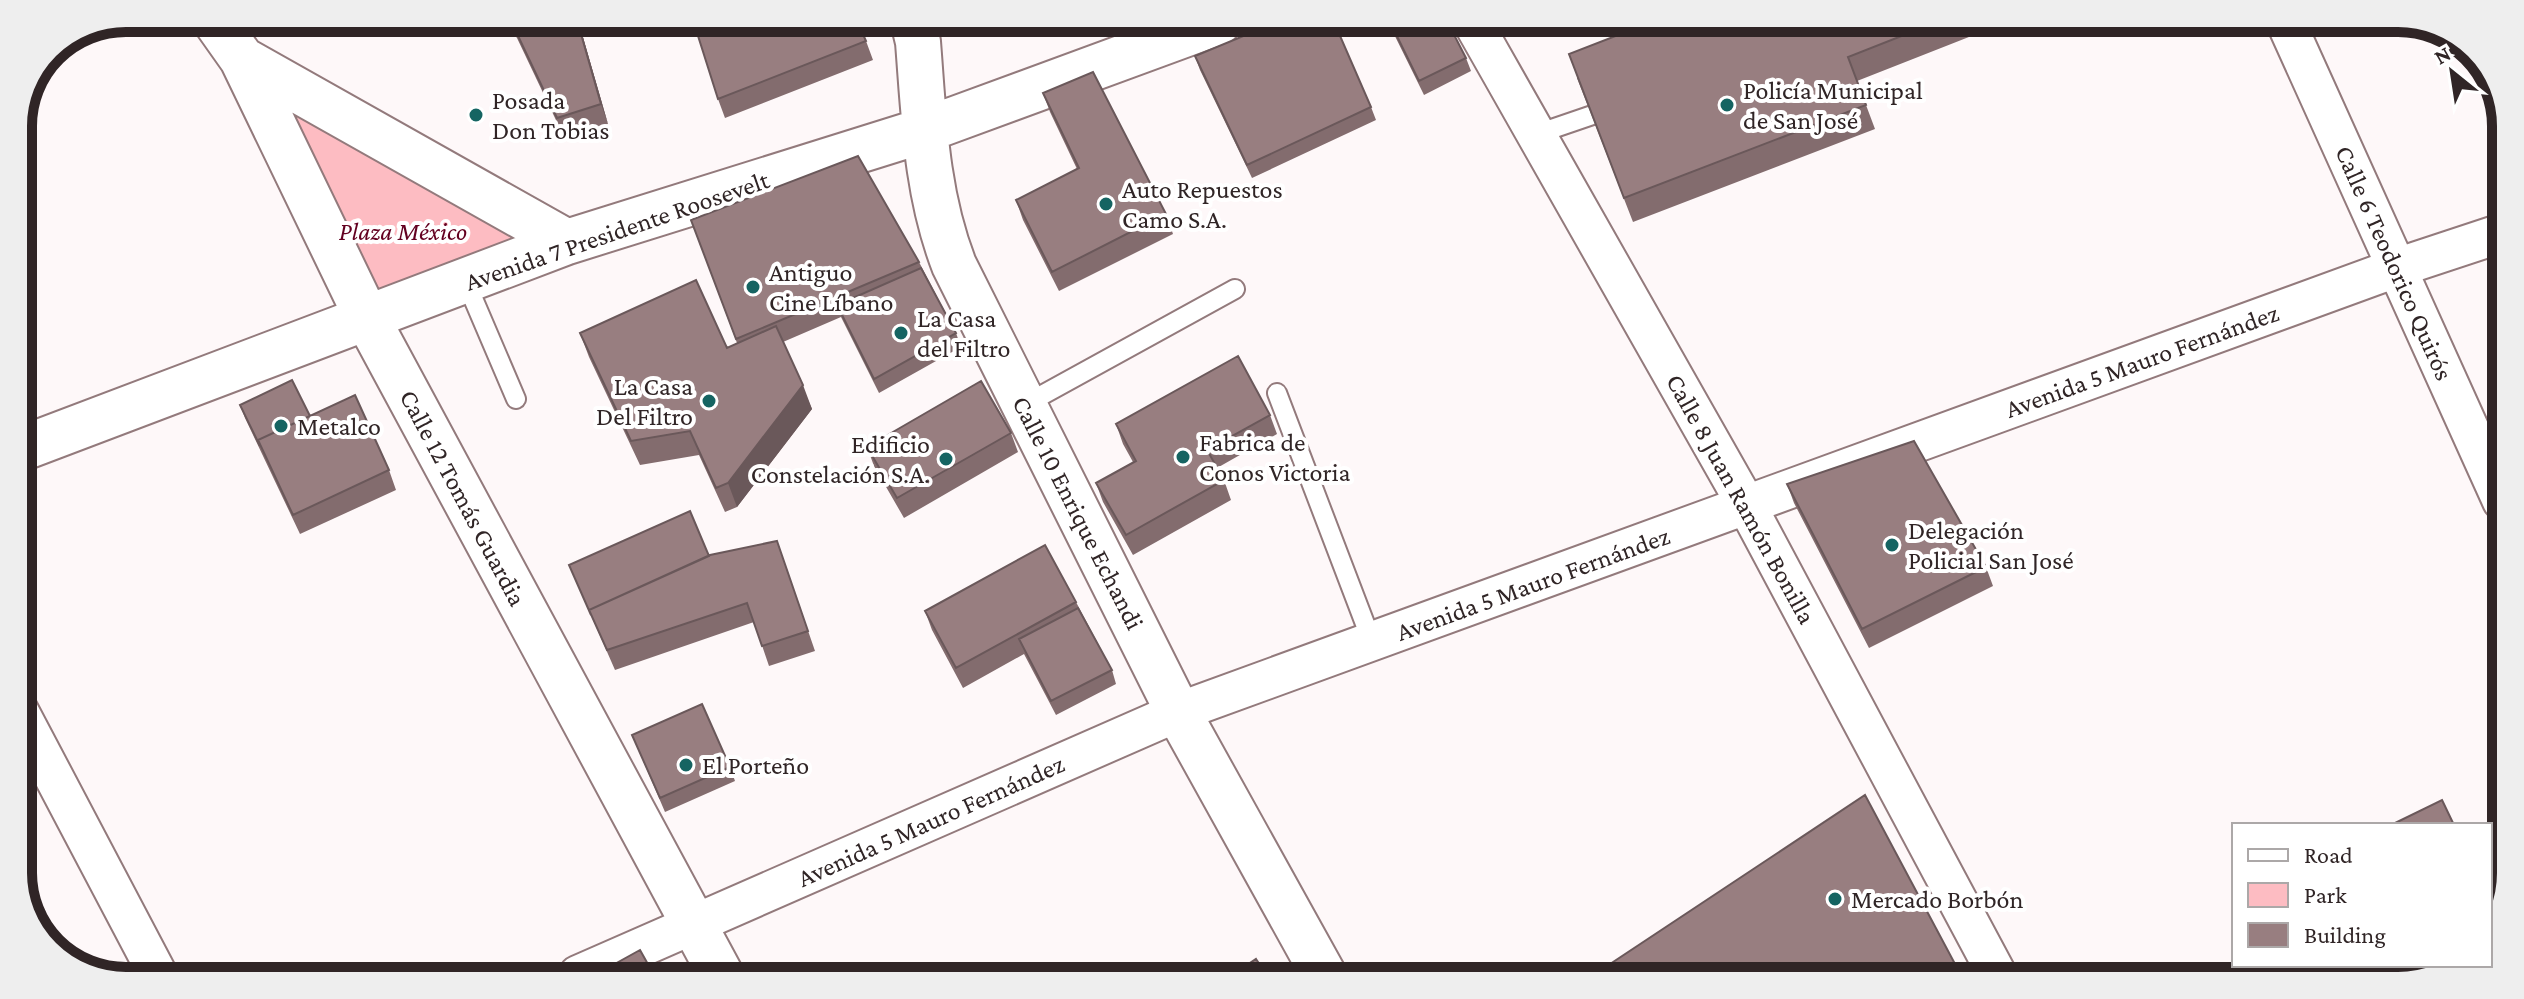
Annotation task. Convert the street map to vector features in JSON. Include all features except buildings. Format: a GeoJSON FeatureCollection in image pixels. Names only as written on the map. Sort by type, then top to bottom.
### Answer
{"type":"FeatureCollection","features":[{"type":"Feature","properties":{"kind":"street","name":"Calle 12 Tomás Guardia"},"geometry":{"type":"LineString","coordinates":[[223,32],[242,59],[368,320],[717,967]]}},
{"type":"Feature","properties":{"kind":"street","name":"Calle 10 Enrique Echandi"},"geometry":{"type":"LineString","coordinates":[[916,32],[931,188],[954,265],[1178,712],[1319,967]]}},
{"type":"Feature","properties":{"kind":"street","name":"Avenida 7 Presidente Roosevelt"},"geometry":{"type":"LineString","coordinates":[[32,445],[567,242],[925,130],[1192,32]]}},
{"type":"Feature","properties":{"kind":"street","name":"Calle 8 Juan Ramón Bonilla"},"geometry":{"type":"LineString","coordinates":[[1478,32],[1747,506],[1993,967]]}},
{"type":"Feature","properties":{"kind":"street","name":"Calle 6 Teodorico Quirós"},"geometry":{"type":"LineString","coordinates":[[2290,32],[2492,479]]}},
{"type":"Feature","properties":{"kind":"street"},"geometry":{"type":"LineString","coordinates":[[242,59],[567,242]]}},
{"type":"Feature","properties":{"kind":"street","name":"Avenida 5 Mauro Fernández"},"geometry":{"type":"LineString","coordinates":[[596,967],[1178,712],[2396,268],[2492,236]]}},
{"type":"Feature","properties":{"kind":"street"},"geometry":{"type":"LineString","coordinates":[[32,736],[154,967]]}},
{"type":"Feature","properties":{"kind":"lane"},"geometry":{"type":"LineString","coordinates":[[1537,134],[1624,104]]}},
{"type":"Feature","properties":{"kind":"lane"},"geometry":{"type":"LineString","coordinates":[[466,282],[516,399]]}},
{"type":"Feature","properties":{"kind":"lane"},"geometry":{"type":"LineString","coordinates":[[1024,405],[1235,289]]}},
{"type":"Feature","properties":{"kind":"lane"},"geometry":{"type":"LineString","coordinates":[[1277,393],[1372,642]]}},
{"type":"Feature","properties":{"kind":"green space","name":"Plaza México"},"geometry":{"type":"Polygon","coordinates":[[[242,59],[567,242],[368,320],[242,59]]]}},
{"type":"Feature","properties":{"kind":"place","name":"Policía Municipal de San José"},"geometry":{"type":"Point","coordinates":[1727,105]}},
{"type":"Feature","properties":{"kind":"place","name":"Posada Don Tobias"},"geometry":{"type":"Point","coordinates":[476,115]}},
{"type":"Feature","properties":{"kind":"place","name":"Auto Repuestos Camo S.A."},"geometry":{"type":"Point","coordinates":[1106,204]}},
{"type":"Feature","properties":{"kind":"place","name":"Antiguo Cine Líbano"},"geometry":{"type":"Point","coordinates":[753,287]}},
{"type":"Feature","properties":{"kind":"place","name":"La Casa del Filtro"},"geometry":{"type":"Point","coordinates":[901,333]}},
{"type":"Feature","properties":{"kind":"place","name":"La Casa Del Filtro"},"geometry":{"type":"Point","coordinates":[709,401]}},
{"type":"Feature","properties":{"kind":"place","name":"Metalco"},"geometry":{"type":"Point","coordinates":[281,426]}},
{"type":"Feature","properties":{"kind":"place","name":"Fabrica de Conos Victoria"},"geometry":{"type":"Point","coordinates":[1183,457]}},
{"type":"Feature","properties":{"kind":"place","name":"Edificio Constelación S.A."},"geometry":{"type":"Point","coordinates":[946,459]}},
{"type":"Feature","properties":{"kind":"place","name":"Delegación Policial San José"},"geometry":{"type":"Point","coordinates":[1892,545]}},
{"type":"Feature","properties":{"kind":"place","name":"El Porteño"},"geometry":{"type":"Point","coordinates":[686,765]}},
{"type":"Feature","properties":{"kind":"place","name":"Mercado Borbón"},"geometry":{"type":"Point","coordinates":[1835,899]}}]}
